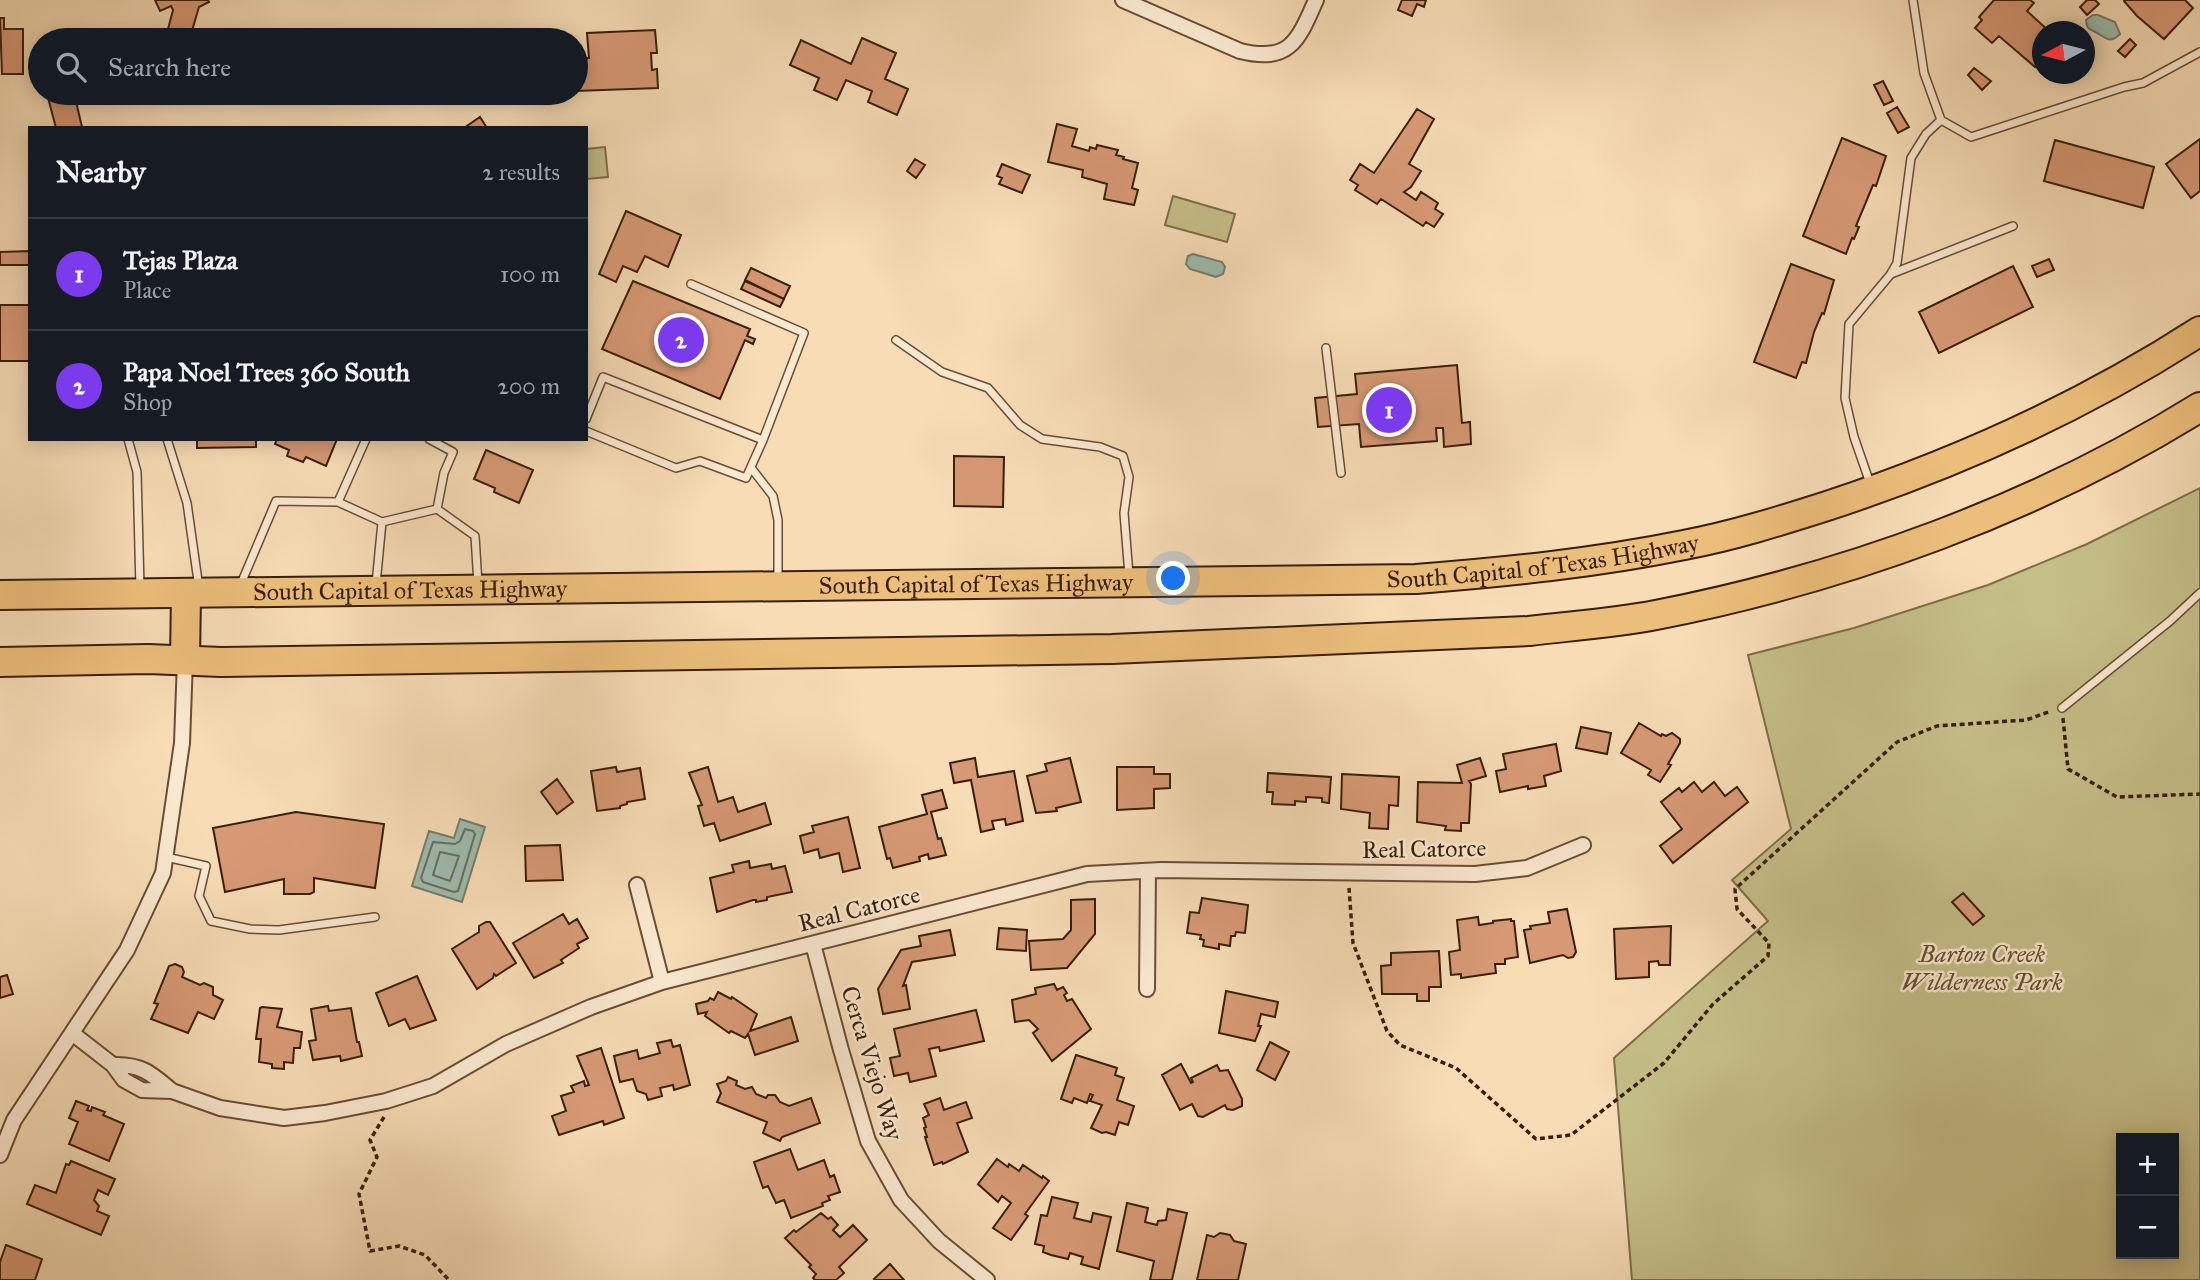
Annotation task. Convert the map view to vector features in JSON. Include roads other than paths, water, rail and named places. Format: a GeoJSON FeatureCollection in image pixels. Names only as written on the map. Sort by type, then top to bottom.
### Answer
{"type":"FeatureCollection","features":[{"type":"Feature","properties":{"kind":"highway","name":"South Capital of Texas Highway"},"geometry":{"type":"LineString","coordinates":[[0,595],[1416,579],[1537,568],[1686,545],[1780,521],[1872,491],[1972,452],[2070,407],[2200,331]]}},
{"type":"Feature","properties":{"kind":"highway"},"geometry":{"type":"LineString","coordinates":[[0,662],[1112,649],[1529,631],[1586,625],[1654,615],[1756,593],[1857,563],[2048,490],[2144,442],[2200,407]]}},
{"type":"Feature","properties":{"kind":"highway"},"geometry":{"type":"LineString","coordinates":[[185,660],[193,592]]}},
{"type":"Feature","properties":{"kind":"street"},"geometry":{"type":"LineString","coordinates":[[1123,0],[1240,51],[1260,56],[1287,49],[1303,29],[1316,0]]}},
{"type":"Feature","properties":{"kind":"street"},"geometry":{"type":"LineString","coordinates":[[0,1156],[14,1120],[127,950],[163,873],[183,743],[185,660]]}},
{"type":"Feature","properties":{"kind":"street","name":"Real Catorce"},"geometry":{"type":"LineString","coordinates":[[72,1033],[113,1065],[131,1065],[152,1074],[172,1091],[220,1108],[284,1118],[325,1113],[386,1101],[433,1086],[506,1044],[592,1007],[662,982],[1087,874],[1147,871],[1475,874],[1527,868],[1583,845]]}},
{"type":"Feature","properties":{"kind":"street"},"geometry":{"type":"LineString","coordinates":[[1147,871],[1147,989]]}},
{"type":"Feature","properties":{"kind":"street"},"geometry":{"type":"LineString","coordinates":[[637,885],[662,982]]}},
{"type":"Feature","properties":{"kind":"street","name":"Cerca Viejo Way"},"geometry":{"type":"LineString","coordinates":[[813,944],[868,1141],[901,1200],[939,1241],[987,1280]]}},
{"type":"Feature","properties":{"kind":"lane"},"geometry":{"type":"LineString","coordinates":[[1913,0],[1924,73],[1941,120],[1971,137],[2123,87],[2143,83],[2200,52]]}},
{"type":"Feature","properties":{"kind":"lane"},"geometry":{"type":"LineString","coordinates":[[1872,491],[1854,437],[1845,398],[1849,324],[1891,275],[1897,263],[1911,158],[1926,134],[1941,120]]}},
{"type":"Feature","properties":{"kind":"lane"},"geometry":{"type":"LineString","coordinates":[[1891,275],[2013,226]]}},
{"type":"Feature","properties":{"kind":"lane"},"geometry":{"type":"LineString","coordinates":[[588,432],[676,468],[700,461],[746,478],[752,469],[804,333],[691,284]]}},
{"type":"Feature","properties":{"kind":"lane"},"geometry":{"type":"LineString","coordinates":[[896,340],[942,373],[988,388],[1020,425],[1042,439],[1100,447],[1123,456],[1129,477],[1124,513],[1130,583]]}},
{"type":"Feature","properties":{"kind":"lane"},"geometry":{"type":"LineString","coordinates":[[1326,348],[1340,473]]}},
{"type":"Feature","properties":{"kind":"lane"},"geometry":{"type":"LineString","coordinates":[[588,414],[603,377],[763,440]]}},
{"type":"Feature","properties":{"kind":"lane"},"geometry":{"type":"LineString","coordinates":[[129,441],[137,472],[140,592]]}},
{"type":"Feature","properties":{"kind":"lane"},"geometry":{"type":"LineString","coordinates":[[168,441],[187,503],[193,592]]}},
{"type":"Feature","properties":{"kind":"lane"},"geometry":{"type":"LineString","coordinates":[[338,502],[365,441]]}},
{"type":"Feature","properties":{"kind":"lane"},"geometry":{"type":"LineString","coordinates":[[433,441],[453,452],[444,473],[437,509]]}},
{"type":"Feature","properties":{"kind":"lane"},"geometry":{"type":"LineString","coordinates":[[752,469],[773,496],[778,520],[778,586]]}},
{"type":"Feature","properties":{"kind":"lane"},"geometry":{"type":"LineString","coordinates":[[237,592],[276,501],[338,502],[382,522],[437,509],[475,537],[478,588]]}},
{"type":"Feature","properties":{"kind":"lane"},"geometry":{"type":"LineString","coordinates":[[375,590],[382,522]]}},
{"type":"Feature","properties":{"kind":"lane"},"geometry":{"type":"LineString","coordinates":[[2062,708],[2170,621],[2200,593]]}},
{"type":"Feature","properties":{"kind":"lane"},"geometry":{"type":"LineString","coordinates":[[165,857],[206,866],[199,896],[211,921],[250,929],[279,930],[375,918]]}},
{"type":"Feature","properties":{"kind":"water"},"geometry":{"type":"Polygon","coordinates":[[[2098,15],[2115,22],[2120,34],[2110,40],[2105,38],[2095,32],[2095,21],[2086,20],[2098,15]]]}},
{"type":"Feature","properties":{"kind":"water"},"geometry":{"type":"Polygon","coordinates":[[[1193,254],[1222,262],[1225,267],[1223,274],[1216,277],[1190,269],[1186,264],[1188,256],[1193,254]]]}},
{"type":"Feature","properties":{"kind":"water"},"geometry":{"type":"Polygon","coordinates":[[[460,819],[485,827],[462,902],[412,886],[429,831],[454,838],[460,819]]]}},
{"type":"Feature","properties":{"kind":"place","name":"Papa Noel Trees 360 South"},"geometry":{"type":"Point","coordinates":[681,340]}},
{"type":"Feature","properties":{"kind":"place","name":"Tejas Plaza"},"geometry":{"type":"Point","coordinates":[1389,410]}},
{"type":"Feature","properties":{"kind":"park label","name":"Barton Creek Wilderness Park"},"geometry":{"type":"Point","coordinates":[1982,968]}}]}
